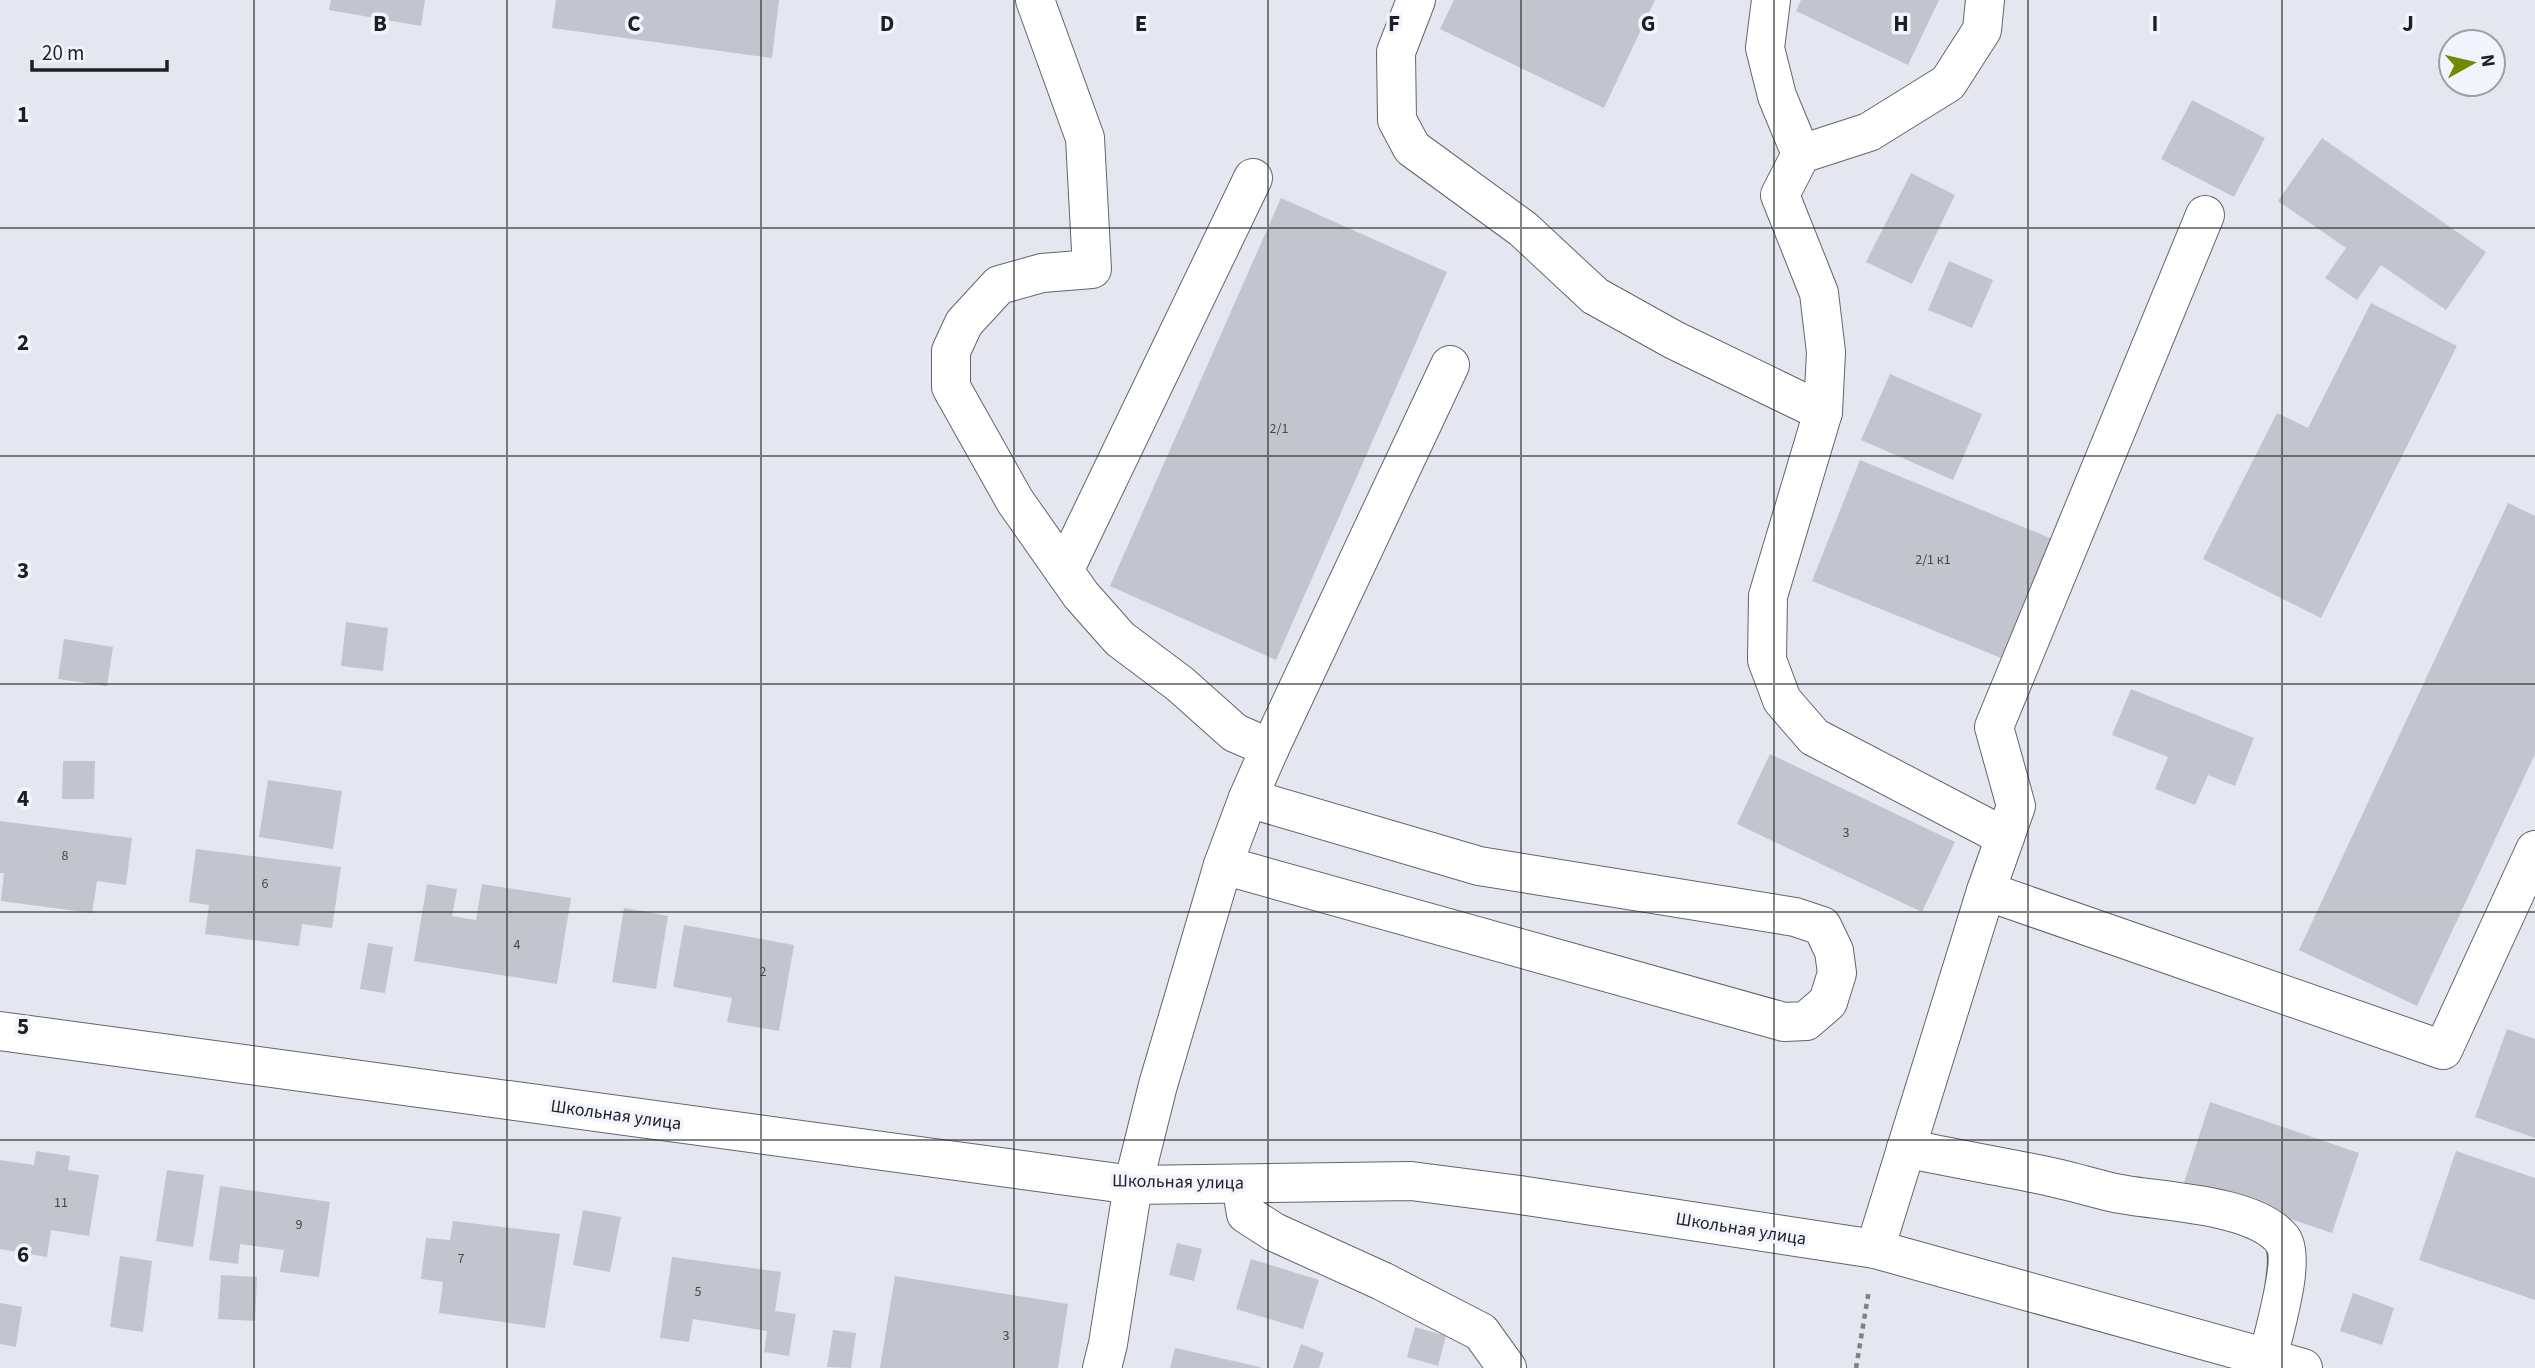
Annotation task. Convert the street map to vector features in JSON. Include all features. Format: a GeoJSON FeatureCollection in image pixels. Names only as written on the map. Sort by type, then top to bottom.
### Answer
{"type":"FeatureCollection","features":[{"type":"Feature","properties":{"kind":"street"},"geometry":{"type":"LineString","coordinates":[[1035,0],[1085,138],[1093,268],[1042,274],[999,285],[964,323],[951,351],[951,387],[1015,501],[1081,596],[1120,639],[1180,684],[1235,733],[1270,748]]}},
{"type":"Feature","properties":{"kind":"street"},"geometry":{"type":"LineString","coordinates":[[1416,0],[1396,52],[1398,120],[1412,148],[1523,229],[1595,296],[1674,340],[1823,412]]}},
{"type":"Feature","properties":{"kind":"street"},"geometry":{"type":"LineString","coordinates":[[1771,0],[1765,48],[1777,96],[1801,154]]}},
{"type":"Feature","properties":{"kind":"street"},"geometry":{"type":"LineString","coordinates":[[1985,0],[1982,30],[1948,83],[1869,132],[1801,154],[1780,195],[1819,293],[1826,352],[1823,412],[1769,596],[1767,660],[1782,700],[1814,737],[2005,837]]}},
{"type":"Feature","properties":{"kind":"street"},"geometry":{"type":"LineString","coordinates":[[1064,571],[1252,178]]}},
{"type":"Feature","properties":{"kind":"street"},"geometry":{"type":"LineString","coordinates":[[1875,1249],[1986,891],[2016,806],[1994,727],[2205,215]]}},
{"type":"Feature","properties":{"kind":"street"},"geometry":{"type":"LineString","coordinates":[[1102,1368],[1133,1185],[1158,1085],[1223,864],[1270,748],[1450,365]]}},
{"type":"Feature","properties":{"kind":"street"},"geometry":{"type":"LineString","coordinates":[[1223,864],[1784,1022],[1806,1021],[1828,1002],[1837,973],[1834,951],[1822,926],[1795,917],[1479,866],[1248,799]]}},
{"type":"Feature","properties":{"kind":"street"},"geometry":{"type":"LineString","coordinates":[[1986,891],[2443,1050],[2535,850]]}},
{"type":"Feature","properties":{"kind":"street","name":"Школьная улица"},"geometry":{"type":"LineString","coordinates":[[0,1031],[1133,1185],[1411,1181],[1875,1249],[2285,1363]]}},
{"type":"Feature","properties":{"kind":"street"},"geometry":{"type":"LineString","coordinates":[[1906,1148],[1970,1163],[2038,1174],[2117,1193],[2206,1205],[2264,1224],[2284,1240],[2289,1266],[2285,1363]]}},
{"type":"Feature","properties":{"kind":"street"},"geometry":{"type":"LineString","coordinates":[[1241,1184],[1246,1214],[1274,1232],[1382,1281],[1481,1332],[1507,1368]]}},
{"type":"Feature","properties":{"kind":"path"},"geometry":{"type":"LineString","coordinates":[[1856,1368],[1875,1249]]}},
{"type":"Feature","properties":{"kind":"building"},"geometry":{"type":"Polygon","coordinates":[[[331,0],[425,0],[421,26],[329,10],[331,0]]]}},
{"type":"Feature","properties":{"kind":"building"},"geometry":{"type":"Polygon","coordinates":[[[556,0],[779,0],[772,58],[552,28],[556,0]]]}},
{"type":"Feature","properties":{"kind":"building"},"geometry":{"type":"Polygon","coordinates":[[[1454,0],[1655,0],[1604,108],[1440,29],[1454,0]]]}},
{"type":"Feature","properties":{"kind":"building"},"geometry":{"type":"Polygon","coordinates":[[[1801,0],[1939,0],[1908,65],[1796,11],[1801,0]]]}},
{"type":"Feature","properties":{"kind":"building"},"geometry":{"type":"Polygon","coordinates":[[[2192,100],[2265,138],[2234,197],[2161,159],[2192,100]]]}},
{"type":"Feature","properties":{"kind":"building"},"geometry":{"type":"Polygon","coordinates":[[[2322,138],[2486,252],[2446,310],[2381,265],[2357,300],[2325,278],[2346,248],[2278,201],[2322,138]]]}},
{"type":"Feature","properties":{"kind":"building"},"geometry":{"type":"Polygon","coordinates":[[[1911,173],[1955,195],[1912,284],[1866,262],[1911,173]]]}},
{"type":"Feature","properties":{"kind":"building"},"geometry":{"type":"Polygon","coordinates":[[[1281,198],[1447,272],[1276,660],[1110,586],[1281,198]]]}},
{"type":"Feature","properties":{"kind":"building"},"geometry":{"type":"Polygon","coordinates":[[[1949,261],[1993,280],[1972,328],[1928,310],[1949,261]]]}},
{"type":"Feature","properties":{"kind":"building"},"geometry":{"type":"Polygon","coordinates":[[[2371,303],[2457,346],[2321,618],[2203,559],[2277,413],[2308,428],[2371,303]]]}},
{"type":"Feature","properties":{"kind":"building"},"geometry":{"type":"Polygon","coordinates":[[[1890,374],[1982,414],[1953,480],[1861,440],[1890,374]]]}},
{"type":"Feature","properties":{"kind":"building"},"geometry":{"type":"Polygon","coordinates":[[[1860,460],[2055,540],[2006,660],[1812,581],[1860,460]]]}},
{"type":"Feature","properties":{"kind":"building"},"geometry":{"type":"Polygon","coordinates":[[[2508,503],[2535,516],[2535,754],[2417,1006],[2299,950],[2508,503]]]}},
{"type":"Feature","properties":{"kind":"building"},"geometry":{"type":"Polygon","coordinates":[[[346,622],[388,628],[383,671],[341,666],[346,622]]]}},
{"type":"Feature","properties":{"kind":"building"},"geometry":{"type":"Polygon","coordinates":[[[64,639],[113,647],[107,686],[58,679],[64,639]]]}},
{"type":"Feature","properties":{"kind":"building"},"geometry":{"type":"Polygon","coordinates":[[[2131,689],[2254,738],[2235,786],[2208,775],[2195,805],[2155,789],[2168,757],[2112,735],[2131,689]]]}},
{"type":"Feature","properties":{"kind":"building"},"geometry":{"type":"Polygon","coordinates":[[[1770,754],[1955,842],[1922,912],[1737,824],[1770,754]]]}},
{"type":"Feature","properties":{"kind":"building"},"geometry":{"type":"Polygon","coordinates":[[[63,761],[95,761],[94,799],[62,799],[63,761]]]}},
{"type":"Feature","properties":{"kind":"building"},"geometry":{"type":"Polygon","coordinates":[[[268,780],[342,791],[333,849],[259,837],[268,780]]]}},
{"type":"Feature","properties":{"kind":"building"},"geometry":{"type":"Polygon","coordinates":[[[0,821],[132,838],[126,885],[97,881],[92,913],[1,901],[4,873],[0,873],[0,821]]]}},
{"type":"Feature","properties":{"kind":"building"},"geometry":{"type":"Polygon","coordinates":[[[196,849],[341,867],[332,928],[302,924],[299,946],[205,934],[209,905],[189,902],[196,849]]]}},
{"type":"Feature","properties":{"kind":"building"},"geometry":{"type":"Polygon","coordinates":[[[427,884],[457,889],[452,916],[476,920],[482,884],[571,898],[557,984],[414,961],[427,884]]]}},
{"type":"Feature","properties":{"kind":"building"},"geometry":{"type":"Polygon","coordinates":[[[624,908],[668,916],[656,989],[612,982],[624,908]]]}},
{"type":"Feature","properties":{"kind":"building"},"geometry":{"type":"Polygon","coordinates":[[[684,925],[794,945],[779,1031],[727,1022],[732,998],[673,987],[684,925]]]}},
{"type":"Feature","properties":{"kind":"building"},"geometry":{"type":"Polygon","coordinates":[[[368,943],[393,947],[385,993],[360,989],[368,943]]]}},
{"type":"Feature","properties":{"kind":"building"},"geometry":{"type":"Polygon","coordinates":[[[2507,1029],[2535,1039],[2535,1138],[2475,1117],[2507,1029]]]}},
{"type":"Feature","properties":{"kind":"building"},"geometry":{"type":"Polygon","coordinates":[[[2210,1102],[2359,1153],[2332,1233],[2184,1183],[2210,1102]]]}},
{"type":"Feature","properties":{"kind":"building"},"geometry":{"type":"Polygon","coordinates":[[[36,1151],[70,1156],[68,1170],[99,1175],[89,1236],[51,1230],[47,1257],[0,1249],[0,1160],[34,1165],[36,1151]]]}},
{"type":"Feature","properties":{"kind":"building"},"geometry":{"type":"Polygon","coordinates":[[[2456,1151],[2535,1178],[2535,1300],[2419,1260],[2456,1151]]]}},
{"type":"Feature","properties":{"kind":"building"},"geometry":{"type":"Polygon","coordinates":[[[167,1170],[204,1175],[193,1247],[156,1241],[167,1170]]]}},
{"type":"Feature","properties":{"kind":"building"},"geometry":{"type":"Polygon","coordinates":[[[220,1186],[330,1202],[319,1277],[280,1272],[284,1250],[240,1244],[238,1264],[209,1260],[220,1186]]]}},
{"type":"Feature","properties":{"kind":"building"},"geometry":{"type":"Polygon","coordinates":[[[583,1210],[621,1217],[610,1272],[573,1265],[583,1210]]]}},
{"type":"Feature","properties":{"kind":"building"},"geometry":{"type":"Polygon","coordinates":[[[453,1221],[560,1234],[545,1328],[439,1313],[443,1282],[421,1279],[426,1238],[450,1240],[453,1221]]]}},
{"type":"Feature","properties":{"kind":"building"},"geometry":{"type":"Polygon","coordinates":[[[1177,1243],[1202,1249],[1194,1281],[1169,1275],[1177,1243]]]}},
{"type":"Feature","properties":{"kind":"building"},"geometry":{"type":"Polygon","coordinates":[[[120,1256],[152,1261],[143,1332],[110,1327],[120,1256]]]}},
{"type":"Feature","properties":{"kind":"building"},"geometry":{"type":"Polygon","coordinates":[[[672,1257],[781,1272],[775,1311],[796,1314],[789,1356],[764,1352],[767,1331],[693,1319],[689,1342],[660,1338],[672,1257]]]}},
{"type":"Feature","properties":{"kind":"building"},"geometry":{"type":"Polygon","coordinates":[[[1251,1259],[1319,1280],[1303,1329],[1236,1309],[1251,1259]]]}},
{"type":"Feature","properties":{"kind":"building"},"geometry":{"type":"Polygon","coordinates":[[[221,1275],[257,1277],[255,1321],[218,1319],[221,1275]]]}},
{"type":"Feature","properties":{"kind":"building"},"geometry":{"type":"Polygon","coordinates":[[[895,1276],[1068,1304],[1058,1368],[880,1368],[895,1276]]]}},
{"type":"Feature","properties":{"kind":"building"},"geometry":{"type":"Polygon","coordinates":[[[2353,1293],[2394,1308],[2382,1345],[2340,1331],[2353,1293]]]}},
{"type":"Feature","properties":{"kind":"building"},"geometry":{"type":"Polygon","coordinates":[[[0,1303],[22,1307],[16,1347],[0,1344],[0,1303]]]}},
{"type":"Feature","properties":{"kind":"building"},"geometry":{"type":"Polygon","coordinates":[[[1415,1327],[1446,1336],[1438,1366],[1407,1357],[1415,1327]]]}},
{"type":"Feature","properties":{"kind":"building"},"geometry":{"type":"Polygon","coordinates":[[[833,1330],[856,1333],[851,1368],[827,1367],[833,1330]]]}},
{"type":"Feature","properties":{"kind":"building"},"geometry":{"type":"Polygon","coordinates":[[[1301,1344],[1324,1353],[1319,1368],[1293,1368],[1301,1344]]]}},
{"type":"Feature","properties":{"kind":"building"},"geometry":{"type":"Polygon","coordinates":[[[1175,1348],[1260,1367],[1260,1368],[1170,1368],[1175,1348]]]}}]}
